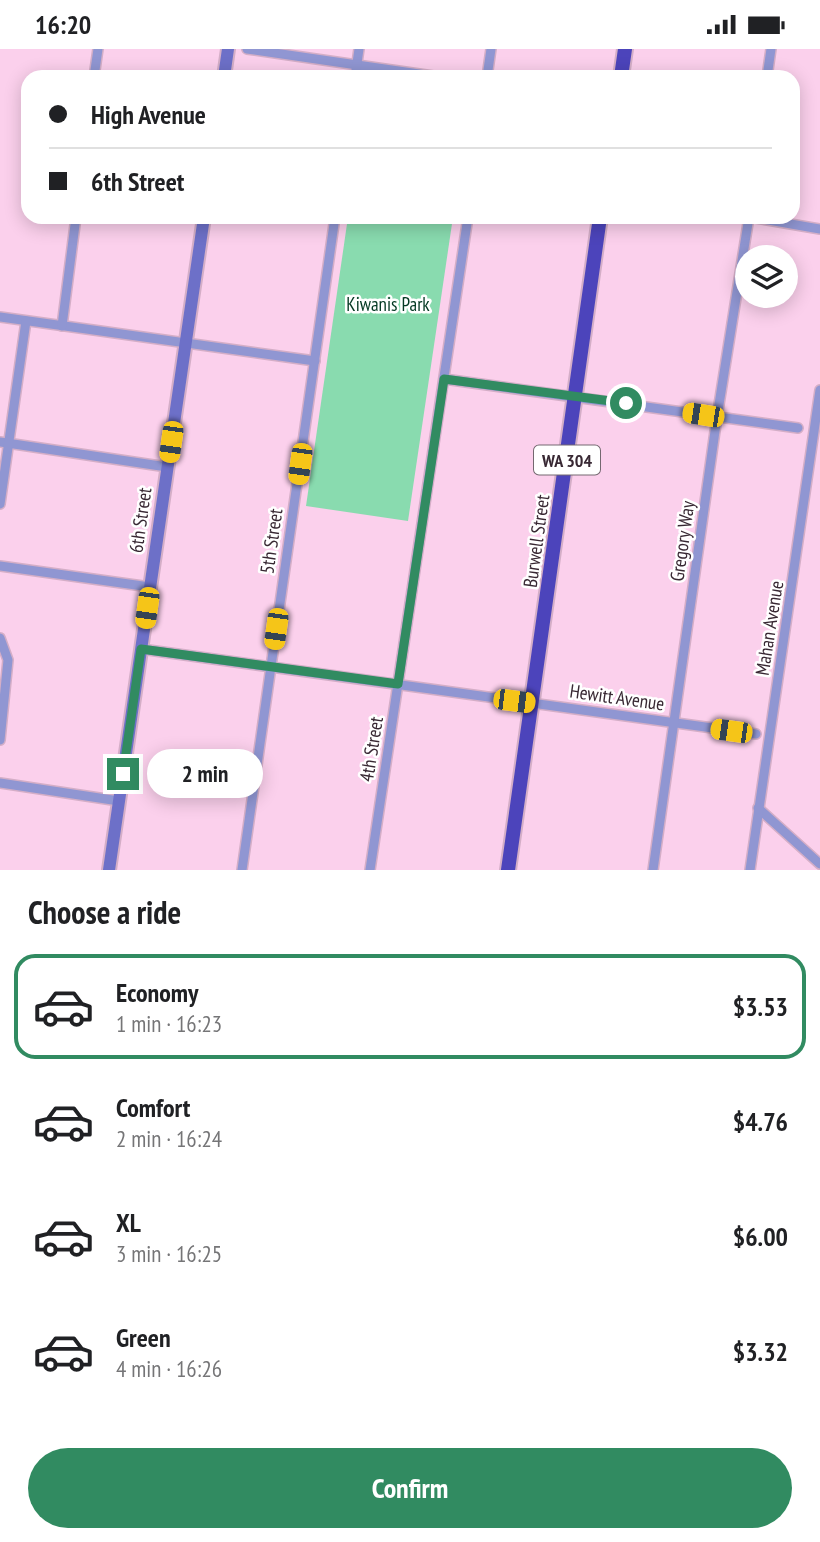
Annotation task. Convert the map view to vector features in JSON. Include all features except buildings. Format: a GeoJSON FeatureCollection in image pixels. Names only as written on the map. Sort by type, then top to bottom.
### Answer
{"type":"FeatureCollection","features":[{"type":"Feature","properties":{"kind":"highway"},"geometry":{"type":"LineString","coordinates":[[622,70],[625,49]]}},
{"type":"Feature","properties":{"kind":"highway","name":"Burwell Street"},"geometry":{"type":"LineString","coordinates":[[508,870],[577,396],[599,224]]}},
{"type":"Feature","properties":{"kind":"main road"},"geometry":{"type":"LineString","coordinates":[[225,70],[228,49]]}},
{"type":"Feature","properties":{"kind":"main road","name":"6th Street"},"geometry":{"type":"LineString","coordinates":[[109,870],[203,224]]}},
{"type":"Feature","properties":{"kind":"street"},"geometry":{"type":"LineString","coordinates":[[95,70],[98,49]]}},
{"type":"Feature","properties":{"kind":"street"},"geometry":{"type":"LineString","coordinates":[[247,49],[392,70]]}},
{"type":"Feature","properties":{"kind":"street"},"geometry":{"type":"LineString","coordinates":[[356,70],[359,49]]}},
{"type":"Feature","properties":{"kind":"street"},"geometry":{"type":"LineString","coordinates":[[488,70],[491,49]]}},
{"type":"Feature","properties":{"kind":"street"},"geometry":{"type":"LineString","coordinates":[[768,70],[771,49]]}},
{"type":"Feature","properties":{"kind":"street"},"geometry":{"type":"LineString","coordinates":[[62,326],[75,224]]}},
{"type":"Feature","properties":{"kind":"street","name":"5th Street"},"geometry":{"type":"LineString","coordinates":[[242,870],[334,224]]}},
{"type":"Feature","properties":{"kind":"street","name":"4th Street"},"geometry":{"type":"LineString","coordinates":[[370,870],[467,224]]}},
{"type":"Feature","properties":{"kind":"street","name":"Gregory Way"},"geometry":{"type":"LineString","coordinates":[[653,870],[717,417],[749,224]]}},
{"type":"Feature","properties":{"kind":"street"},"geometry":{"type":"LineString","coordinates":[[791,224],[820,229]]}},
{"type":"Feature","properties":{"kind":"street"},"geometry":{"type":"LineString","coordinates":[[0,317],[315,361]]}},
{"type":"Feature","properties":{"kind":"street"},"geometry":{"type":"LineString","coordinates":[[0,504],[5,442],[26,321]]}},
{"type":"Feature","properties":{"kind":"street"},"geometry":{"type":"LineString","coordinates":[[444,379],[798,428]]}},
{"type":"Feature","properties":{"kind":"street","name":"Mahan Avenue"},"geometry":{"type":"LineString","coordinates":[[750,870],[794,583],[820,390]]}},
{"type":"Feature","properties":{"kind":"street"},"geometry":{"type":"LineString","coordinates":[[5,442],[167,467]]}},
{"type":"Feature","properties":{"kind":"street"},"geometry":{"type":"LineString","coordinates":[[0,566],[150,587]]}},
{"type":"Feature","properties":{"kind":"street"},"geometry":{"type":"LineString","coordinates":[[0,638],[8,660],[0,740]]}},
{"type":"Feature","properties":{"kind":"street","name":"Hewitt Avenue"},"geometry":{"type":"LineString","coordinates":[[141,649],[755,734]]}},
{"type":"Feature","properties":{"kind":"street"},"geometry":{"type":"LineString","coordinates":[[0,783],[119,801]]}},
{"type":"Feature","properties":{"kind":"street"},"geometry":{"type":"LineString","coordinates":[[758,808],[820,864]]}},
{"type":"Feature","properties":{"kind":"green space","name":"Kiwanis Park"},"geometry":{"type":"Polygon","coordinates":[[[347,224],[452,224],[408,521],[306,506],[347,224]]]}},
{"type":"Feature","properties":{"kind":"route"},"geometry":{"type":"LineString","coordinates":[[123,774],[141,649],[398,684],[444,379],[626,403]]}}]}
